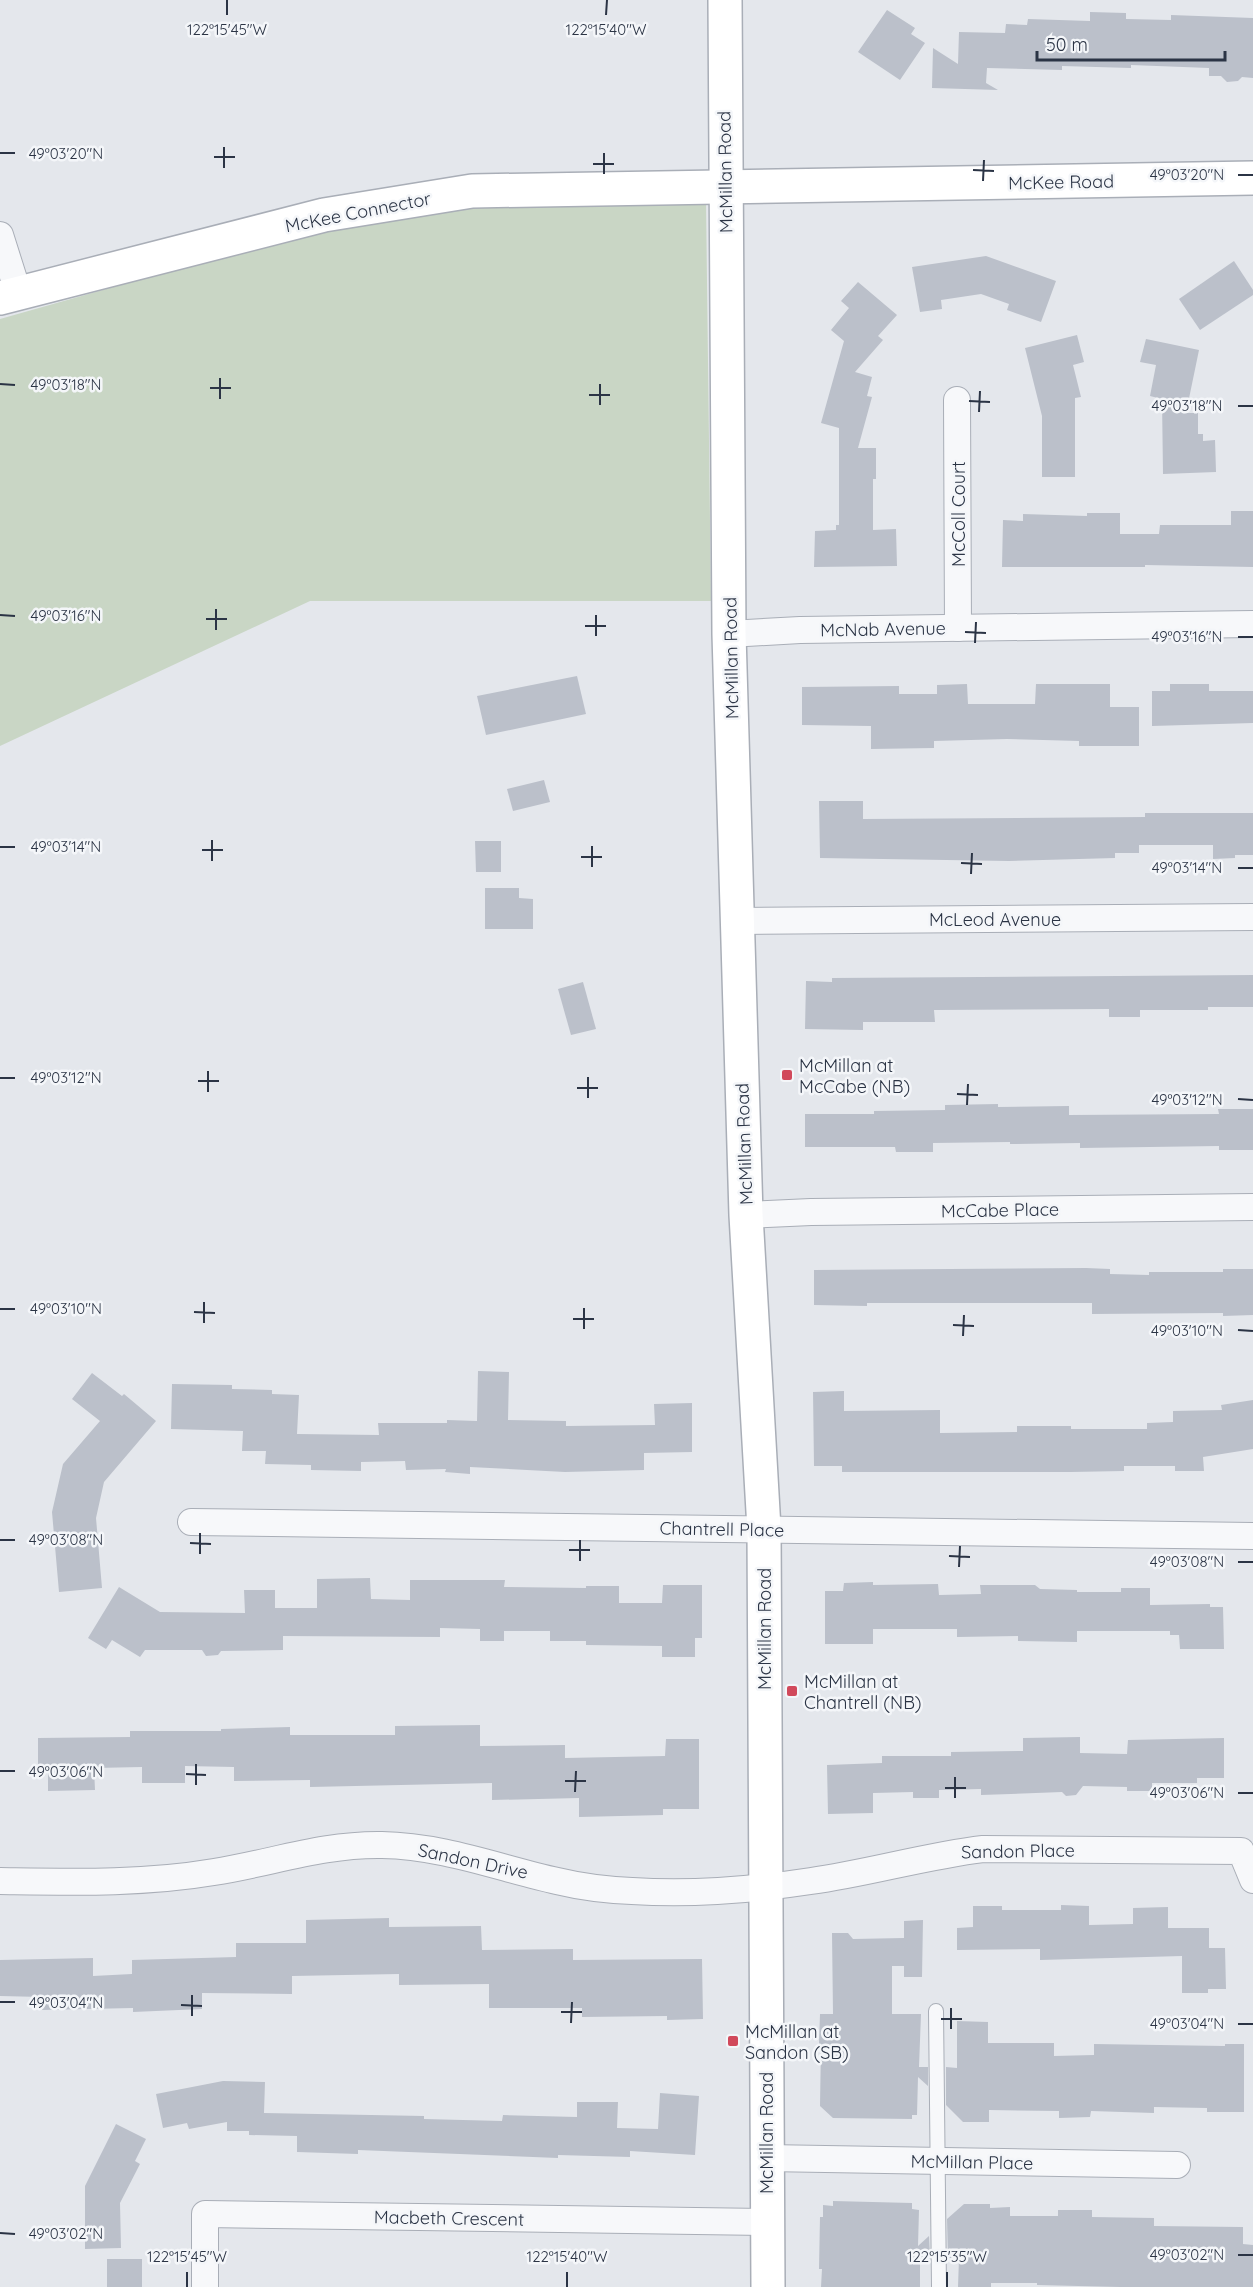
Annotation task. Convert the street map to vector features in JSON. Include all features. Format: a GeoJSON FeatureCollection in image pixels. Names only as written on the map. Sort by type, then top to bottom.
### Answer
{"type":"FeatureCollection","features":[{"type":"Feature","properties":{"kind":"main road","name":"McMillan Road"},"geometry":{"type":"LineString","coordinates":[[724,0],[729,634],[746,1215],[764,1529],[768,2287]]}},
{"type":"Feature","properties":{"kind":"main road","name":"McKee Road"},"geometry":{"type":"LineString","coordinates":[[725,187],[1253,178]]}},
{"type":"Feature","properties":{"kind":"main road","name":"McKee Connector"},"geometry":{"type":"LineString","coordinates":[[9,295],[324,215],[472,191],[725,187]]}},
{"type":"Feature","properties":{"kind":"street"},"geometry":{"type":"LineString","coordinates":[[0,235],[9,295]]}},
{"type":"Feature","properties":{"kind":"street","name":"McColl Court"},"geometry":{"type":"LineString","coordinates":[[957,400],[958,628]]}},
{"type":"Feature","properties":{"kind":"street","name":"McNab Avenue"},"geometry":{"type":"LineString","coordinates":[[729,634],[800,630],[1253,624]]}},
{"type":"Feature","properties":{"kind":"street","name":"McLeod Avenue"},"geometry":{"type":"LineString","coordinates":[[738,921],[1253,917]]}},
{"type":"Feature","properties":{"kind":"street","name":"McCabe Place"},"geometry":{"type":"LineString","coordinates":[[746,1215],[811,1212],[1253,1207]]}},
{"type":"Feature","properties":{"kind":"street","name":"Chantrell Place"},"geometry":{"type":"LineString","coordinates":[[191,1522],[1253,1536]]}},
{"type":"Feature","properties":{"kind":"street","name":"Sandon Drive"},"geometry":{"type":"LineString","coordinates":[[0,1881],[129,1882],[173,1878],[217,1872],[329,1847],[382,1845],[430,1849],[557,1881],[596,1888],[712,1892],[767,1887]]}},
{"type":"Feature","properties":{"kind":"street","name":"Sandon Place"},"geometry":{"type":"LineString","coordinates":[[767,1887],[813,1881],[946,1854],[983,1849],[1240,1851],[1253,1880]]}},
{"type":"Feature","properties":{"kind":"street","name":"McMillan Place"},"geometry":{"type":"LineString","coordinates":[[766,2158],[1177,2165]]}},
{"type":"Feature","properties":{"kind":"street","name":"Macbeth Crescent"},"geometry":{"type":"LineString","coordinates":[[205,2287],[205,2214],[766,2222]]}},
{"type":"Feature","properties":{"kind":"lane"},"geometry":{"type":"LineString","coordinates":[[936,2011],[939,2287]]}},
{"type":"Feature","properties":{"kind":"green space"},"geometry":{"type":"Polygon","coordinates":[[[706,201],[711,601],[310,601],[0,746],[0,319],[333,225],[485,203],[706,201]]]}},
{"type":"Feature","properties":{"kind":"building"},"geometry":{"type":"Polygon","coordinates":[[[887,10],[915,28],[911,34],[925,43],[900,80],[858,52],[887,10]]]}},
{"type":"Feature","properties":{"kind":"building"},"geometry":{"type":"Polygon","coordinates":[[[1090,12],[1126,13],[1126,19],[1171,20],[1171,15],[1253,18],[1253,78],[1242,77],[1238,81],[1227,82],[1221,76],[1209,76],[1209,68],[1131,65],[1131,68],[1062,66],[1062,70],[987,68],[986,83],[998,90],[932,88],[933,48],[958,64],[959,32],[1005,33],[1006,24],[1027,25],[1028,19],[1090,21],[1090,12]]]}},
{"type":"Feature","properties":{"kind":"building"},"geometry":{"type":"Polygon","coordinates":[[[986,256],[1056,281],[1041,322],[1007,310],[1009,304],[981,294],[941,300],[942,309],[920,312],[912,267],[986,256]]]}},
{"type":"Feature","properties":{"kind":"building"},"geometry":{"type":"Polygon","coordinates":[[[1234,261],[1253,290],[1253,295],[1200,330],[1179,299],[1234,261]]]}},
{"type":"Feature","properties":{"kind":"building"},"geometry":{"type":"Polygon","coordinates":[[[858,282],[897,315],[878,336],[883,340],[855,372],[872,377],[867,396],[872,397],[858,448],[876,448],[876,479],[873,479],[873,530],[896,529],[897,566],[814,567],[815,531],[836,530],[836,525],[839,525],[839,428],[821,423],[844,341],[831,330],[849,308],[841,301],[858,282]]]}},
{"type":"Feature","properties":{"kind":"building"},"geometry":{"type":"Polygon","coordinates":[[[1077,335],[1084,362],[1073,365],[1081,397],[1075,398],[1075,477],[1042,477],[1042,416],[1025,348],[1077,335]]]}},
{"type":"Feature","properties":{"kind":"building"},"geometry":{"type":"Polygon","coordinates":[[[1146,339],[1199,350],[1186,413],[1198,413],[1198,434],[1203,434],[1203,441],[1215,440],[1216,472],[1163,474],[1162,399],[1150,396],[1156,365],[1140,362],[1146,339]]]}},
{"type":"Feature","properties":{"kind":"building"},"geometry":{"type":"Polygon","coordinates":[[[1231,511],[1253,511],[1253,567],[1145,565],[1145,567],[1002,567],[1003,520],[1023,521],[1023,514],[1087,516],[1087,513],[1120,513],[1120,534],[1159,534],[1160,525],[1231,525],[1231,511]]]}},
{"type":"Feature","properties":{"kind":"building"},"geometry":{"type":"Polygon","coordinates":[[[577,676],[586,714],[486,735],[477,696],[577,676]]]}},
{"type":"Feature","properties":{"kind":"building"},"geometry":{"type":"Polygon","coordinates":[[[967,684],[968,704],[1035,704],[1036,684],[1110,684],[1110,707],[1139,707],[1139,746],[1079,746],[1079,741],[1007,739],[934,741],[934,748],[871,749],[871,726],[802,725],[802,687],[899,686],[899,694],[937,694],[937,685],[967,684]]]}},
{"type":"Feature","properties":{"kind":"building"},"geometry":{"type":"Polygon","coordinates":[[[1170,684],[1209,684],[1209,691],[1253,691],[1253,723],[1152,726],[1152,691],[1170,691],[1170,684]]]}},
{"type":"Feature","properties":{"kind":"building"},"geometry":{"type":"Polygon","coordinates":[[[544,780],[550,802],[513,811],[507,789],[544,780]]]}},
{"type":"Feature","properties":{"kind":"building"},"geometry":{"type":"Polygon","coordinates":[[[819,801],[863,801],[863,819],[1145,817],[1145,813],[1253,813],[1253,855],[1213,859],[1213,845],[1139,845],[1139,853],[1115,853],[1115,858],[1009,861],[820,858],[819,801]]]}},
{"type":"Feature","properties":{"kind":"building"},"geometry":{"type":"Polygon","coordinates":[[[475,841],[501,841],[501,872],[476,872],[475,841]]]}},
{"type":"Feature","properties":{"kind":"building"},"geometry":{"type":"Polygon","coordinates":[[[485,888],[519,888],[519,898],[533,899],[533,929],[485,929],[485,888]]]}},
{"type":"Feature","properties":{"kind":"building"},"geometry":{"type":"Polygon","coordinates":[[[1253,975],[1253,1007],[1208,1007],[1208,1010],[1140,1010],[1140,1017],[1109,1017],[1109,1009],[934,1010],[935,1022],[863,1022],[863,1030],[805,1029],[806,981],[832,982],[832,978],[1253,975]]]}},
{"type":"Feature","properties":{"kind":"building"},"geometry":{"type":"Polygon","coordinates":[[[583,982],[596,1029],[571,1035],[558,989],[583,982]]]}},
{"type":"Feature","properties":{"kind":"building"},"geometry":{"type":"Polygon","coordinates":[[[998,1104],[998,1107],[1069,1106],[1069,1115],[1219,1114],[1218,1109],[1253,1109],[1253,1150],[1219,1150],[1219,1146],[1080,1148],[1080,1143],[1010,1144],[1010,1142],[933,1143],[933,1152],[896,1152],[895,1147],[805,1147],[805,1114],[874,1114],[874,1111],[945,1110],[945,1105],[998,1104]]]}},
{"type":"Feature","properties":{"kind":"building"},"geometry":{"type":"Polygon","coordinates":[[[1110,1269],[1110,1274],[1149,1275],[1149,1272],[1223,1272],[1223,1269],[1253,1269],[1253,1315],[1223,1316],[1223,1313],[1092,1314],[1092,1303],[814,1305],[814,1270],[1110,1269]]]}},
{"type":"Feature","properties":{"kind":"building"},"geometry":{"type":"Polygon","coordinates":[[[478,1371],[509,1372],[508,1420],[566,1421],[566,1426],[655,1425],[654,1404],[692,1403],[692,1452],[644,1453],[644,1470],[565,1472],[470,1467],[470,1474],[445,1472],[446,1469],[406,1470],[405,1461],[361,1462],[361,1471],[311,1470],[311,1465],[265,1464],[266,1451],[242,1451],[243,1431],[171,1429],[172,1384],[232,1385],[232,1389],[272,1390],[272,1394],[299,1395],[297,1434],[379,1435],[378,1423],[477,1421],[478,1371]]]}},
{"type":"Feature","properties":{"kind":"building"},"geometry":{"type":"Polygon","coordinates":[[[92,1373],[122,1396],[124,1394],[156,1421],[104,1482],[96,1518],[102,1588],[59,1592],[52,1512],[63,1464],[100,1421],[72,1399],[92,1373]]]}},
{"type":"Feature","properties":{"kind":"building"},"geometry":{"type":"Polygon","coordinates":[[[844,1391],[844,1411],[940,1410],[940,1433],[1017,1432],[1017,1426],[1147,1429],[1147,1423],[1173,1422],[1173,1411],[1222,1410],[1221,1405],[1253,1400],[1253,1449],[1203,1457],[1204,1471],[1175,1471],[1175,1466],[1124,1466],[1124,1471],[842,1472],[842,1466],[814,1466],[813,1392],[844,1391]]]}},
{"type":"Feature","properties":{"kind":"building"},"geometry":{"type":"Polygon","coordinates":[[[370,1578],[371,1599],[410,1600],[410,1580],[505,1580],[504,1587],[619,1586],[619,1603],[662,1603],[663,1585],[702,1585],[702,1638],[695,1638],[695,1657],[662,1657],[662,1646],[586,1645],[586,1641],[550,1641],[550,1631],[504,1631],[504,1641],[480,1641],[480,1629],[440,1628],[440,1637],[283,1636],[283,1650],[221,1651],[218,1655],[206,1656],[202,1650],[145,1650],[140,1657],[112,1640],[106,1649],[88,1638],[119,1587],[160,1612],[245,1613],[244,1590],[275,1590],[275,1608],[317,1608],[317,1579],[370,1578]]]}},
{"type":"Feature","properties":{"kind":"building"},"geometry":{"type":"Polygon","coordinates":[[[873,1582],[873,1585],[938,1584],[939,1595],[981,1594],[980,1585],[1035,1585],[1040,1589],[1077,1590],[1077,1592],[1121,1592],[1121,1588],[1150,1588],[1150,1605],[1210,1604],[1210,1607],[1223,1607],[1224,1649],[1180,1649],[1179,1635],[1170,1635],[1170,1631],[1077,1631],[1077,1642],[1018,1641],[1018,1636],[957,1637],[957,1629],[873,1629],[873,1644],[825,1644],[825,1591],[843,1591],[844,1583],[873,1582]]]}},
{"type":"Feature","properties":{"kind":"building"},"geometry":{"type":"Polygon","coordinates":[[[480,1725],[480,1746],[565,1745],[565,1758],[665,1756],[666,1739],[699,1739],[699,1809],[663,1809],[663,1815],[579,1817],[579,1798],[492,1800],[492,1783],[310,1787],[310,1780],[234,1781],[234,1767],[185,1766],[185,1783],[142,1783],[142,1767],[94,1768],[95,1790],[48,1791],[48,1770],[38,1770],[38,1738],[130,1737],[130,1731],[221,1731],[221,1729],[290,1727],[290,1735],[395,1735],[395,1726],[480,1725]]]}},
{"type":"Feature","properties":{"kind":"building"},"geometry":{"type":"Polygon","coordinates":[[[1080,1737],[1080,1753],[1127,1754],[1128,1740],[1224,1738],[1224,1778],[1197,1778],[1197,1783],[1152,1783],[1152,1791],[1127,1791],[1127,1787],[1083,1786],[1076,1795],[1066,1796],[1062,1792],[981,1795],[981,1789],[939,1790],[939,1798],[913,1798],[913,1792],[873,1793],[873,1813],[828,1814],[827,1765],[882,1763],[882,1756],[951,1756],[951,1752],[1023,1751],[1023,1738],[1080,1737]]]}},
{"type":"Feature","properties":{"kind":"building"},"geometry":{"type":"Polygon","coordinates":[[[1061,1905],[1089,1906],[1089,1925],[1133,1924],[1133,1908],[1168,1907],[1168,1928],[1209,1928],[1209,1948],[1225,1948],[1226,1989],[1208,1989],[1208,1993],[1182,1993],[1182,1956],[1040,1960],[1040,1949],[957,1950],[957,1928],[973,1927],[973,1906],[1002,1906],[1002,1910],[1061,1910],[1061,1905]]]}},
{"type":"Feature","properties":{"kind":"building"},"geometry":{"type":"Polygon","coordinates":[[[389,1918],[389,1927],[481,1926],[482,1950],[573,1949],[573,1960],[702,1959],[703,2019],[667,2020],[667,2016],[582,2017],[582,2008],[489,2008],[489,1984],[399,1985],[399,1974],[292,1976],[292,1994],[202,1993],[202,2009],[133,2012],[133,2008],[42,2010],[42,1997],[0,1996],[0,1960],[93,1958],[93,1976],[132,1974],[132,1960],[236,1957],[236,1943],[306,1943],[306,1920],[389,1918]]]}},
{"type":"Feature","properties":{"kind":"building"},"geometry":{"type":"Polygon","coordinates":[[[923,1920],[922,1977],[904,1977],[904,1966],[892,1966],[892,2014],[921,2014],[919,2067],[928,2067],[928,2086],[918,2077],[917,2115],[912,2115],[912,2119],[833,2118],[820,2106],[821,2044],[819,2044],[820,2014],[833,2014],[832,1933],[848,1933],[853,1939],[904,1938],[904,1921],[923,1920]]]}},
{"type":"Feature","properties":{"kind":"building"},"geometry":{"type":"Polygon","coordinates":[[[957,2021],[988,2022],[988,2043],[1054,2043],[1054,2056],[1094,2055],[1094,2044],[1225,2046],[1225,2044],[1244,2044],[1244,2112],[1207,2112],[1207,2108],[1154,2107],[1154,2113],[1091,2111],[1090,2117],[1059,2118],[1059,2111],[989,2110],[989,2122],[963,2122],[946,2105],[946,2067],[957,2068],[957,2021]]]}},
{"type":"Feature","properties":{"kind":"building"},"geometry":{"type":"Polygon","coordinates":[[[223,2081],[265,2082],[264,2113],[424,2116],[424,2119],[502,2121],[503,2115],[577,2117],[577,2102],[618,2102],[617,2128],[658,2129],[660,2093],[699,2096],[695,2155],[630,2151],[630,2157],[558,2155],[558,2158],[358,2150],[358,2154],[297,2152],[297,2136],[249,2135],[249,2131],[227,2131],[227,2122],[189,2129],[187,2123],[163,2128],[156,2094],[223,2081]]]}},
{"type":"Feature","properties":{"kind":"building"},"geometry":{"type":"Polygon","coordinates":[[[116,2124],[146,2139],[135,2161],[140,2164],[120,2203],[121,2248],[85,2249],[85,2186],[116,2124]]]}},
{"type":"Feature","properties":{"kind":"building"},"geometry":{"type":"Polygon","coordinates":[[[833,2201],[912,2203],[912,2209],[919,2210],[918,2246],[929,2236],[930,2257],[920,2257],[920,2287],[821,2287],[820,2217],[823,2217],[823,2205],[833,2206],[833,2201]]]}},
{"type":"Feature","properties":{"kind":"building"},"geometry":{"type":"Polygon","coordinates":[[[964,2204],[990,2204],[990,2208],[1010,2207],[1010,2216],[1058,2216],[1058,2210],[1092,2210],[1092,2217],[1154,2218],[1154,2226],[1243,2227],[1243,2244],[1253,2245],[1253,2287],[1120,2287],[991,2283],[991,2287],[958,2287],[959,2258],[948,2258],[947,2219],[964,2204]]]}},
{"type":"Feature","properties":{"kind":"building"},"geometry":{"type":"Polygon","coordinates":[[[107,2259],[142,2259],[142,2287],[107,2287],[107,2259]]]}},
{"type":"Feature","properties":{"kind":"place","name":"McMillan at McCabe (NB)"},"geometry":{"type":"Point","coordinates":[787,1075]}},
{"type":"Feature","properties":{"kind":"place","name":"McMillan at Chantrell (NB)"},"geometry":{"type":"Point","coordinates":[792,1691]}},
{"type":"Feature","properties":{"kind":"place","name":"McMillan at Sandon (SB)"},"geometry":{"type":"Point","coordinates":[733,2041]}}]}
